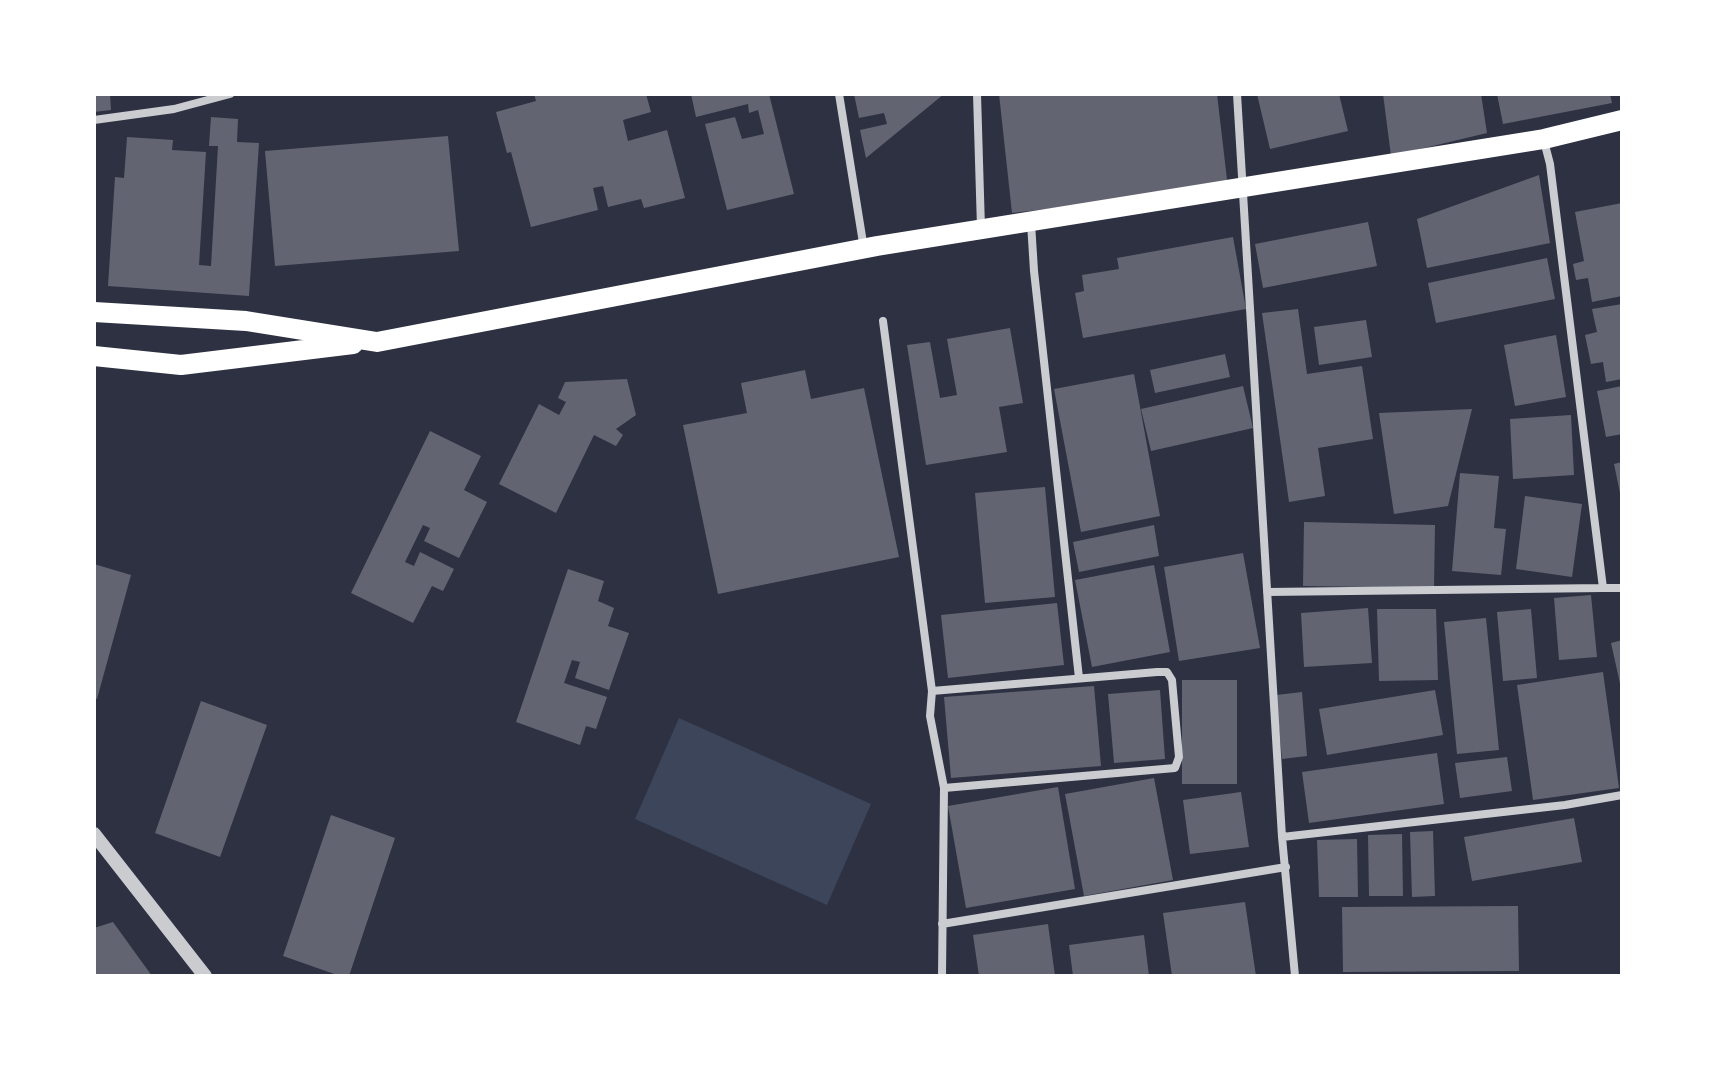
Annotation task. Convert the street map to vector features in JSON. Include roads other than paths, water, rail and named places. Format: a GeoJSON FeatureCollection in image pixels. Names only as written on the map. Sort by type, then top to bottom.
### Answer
{"type":"FeatureCollection","features":[{"type":"Feature","properties":{"kind":"main road"},"geometry":{"type":"LineString","coordinates":[[94,356],[181,365],[377,342],[981,228],[1031,223],[1544,139],[1622,120]]}},
{"type":"Feature","properties":{"kind":"main road"},"geometry":{"type":"LineString","coordinates":[[94,312],[246,321],[377,342]]}},
{"type":"Feature","properties":{"kind":"street"},"geometry":{"type":"LineString","coordinates":[[94,120],[174,109],[230,94]]}},
{"type":"Feature","properties":{"kind":"street"},"geometry":{"type":"LineString","coordinates":[[839,94],[864,250]]}},
{"type":"Feature","properties":{"kind":"street"},"geometry":{"type":"LineString","coordinates":[[977,94],[981,228]]}},
{"type":"Feature","properties":{"kind":"street"},"geometry":{"type":"LineString","coordinates":[[1237,94],[1282,837],[1295,976]]}},
{"type":"Feature","properties":{"kind":"street"},"geometry":{"type":"LineString","coordinates":[[1544,139],[1550,164],[1603,588]]}},
{"type":"Feature","properties":{"kind":"street"},"geometry":{"type":"LineString","coordinates":[[1031,223],[1079,678]]}},
{"type":"Feature","properties":{"kind":"street"},"geometry":{"type":"LineString","coordinates":[[883,321],[932,691],[930,716],[944,788],[942,976]]}},
{"type":"Feature","properties":{"kind":"street"},"geometry":{"type":"LineString","coordinates":[[1267,592],[1622,588]]}},
{"type":"Feature","properties":{"kind":"street"},"geometry":{"type":"LineString","coordinates":[[932,691],[1167,672],[1172,680],[1179,757],[1175,768],[944,788]]}},
{"type":"Feature","properties":{"kind":"street"},"geometry":{"type":"LineString","coordinates":[[1282,837],[1565,805],[1622,795]]}},
{"type":"Feature","properties":{"kind":"street"},"geometry":{"type":"LineString","coordinates":[[94,834],[100,848],[205,976]]}},
{"type":"Feature","properties":{"kind":"street"},"geometry":{"type":"LineString","coordinates":[[942,924],[1286,867]]}}]}
